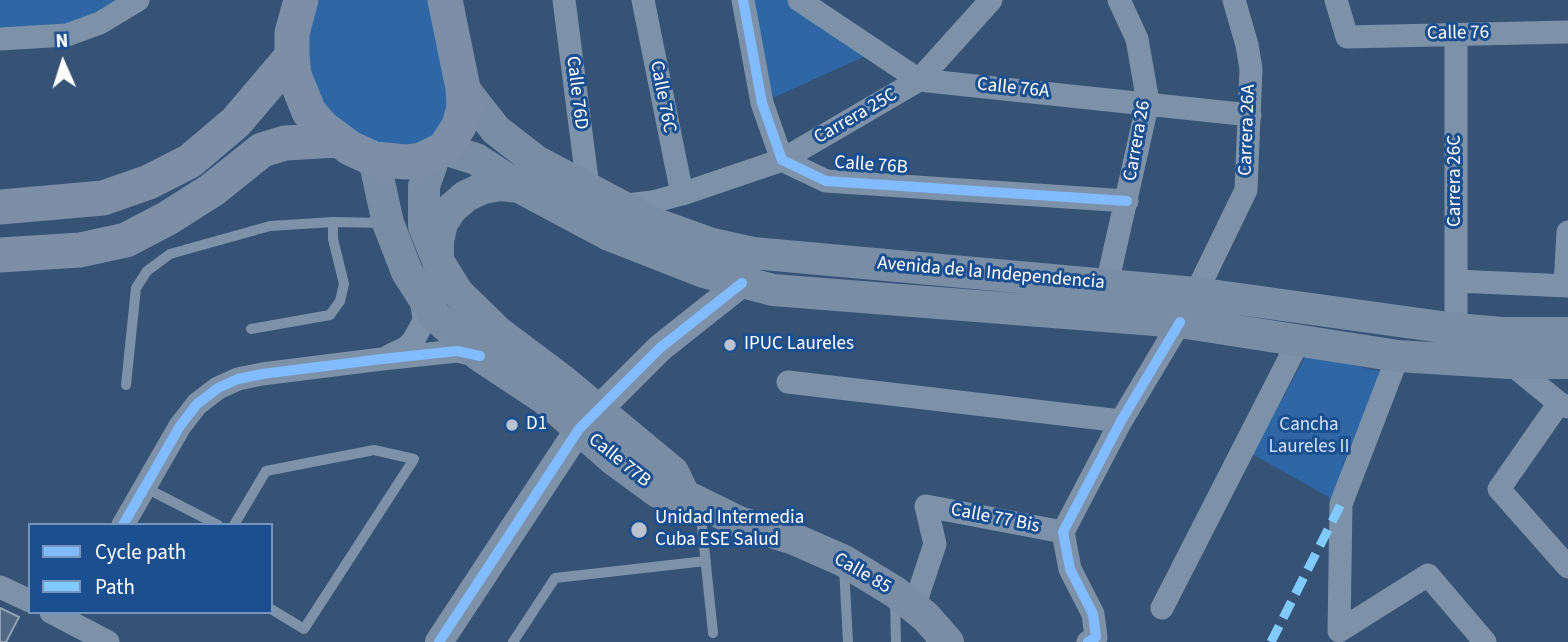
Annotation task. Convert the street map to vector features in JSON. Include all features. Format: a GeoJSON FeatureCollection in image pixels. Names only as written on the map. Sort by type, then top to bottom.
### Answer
{"type":"FeatureCollection","features":[{"type":"Feature","properties":{"kind":"main road"},"geometry":{"type":"LineString","coordinates":[[300,0],[292,33],[292,56],[294,75],[309,111],[322,127],[350,148],[374,159],[406,162],[421,160],[439,152],[459,126],[464,108],[463,88],[445,0]]}},
{"type":"Feature","properties":{"kind":"main road"},"geometry":{"type":"LineString","coordinates":[[0,207],[103,198],[149,181],[190,161],[236,122],[292,56]]}},
{"type":"Feature","properties":{"kind":"main road","name":"Avenida de la Independencia"},"geometry":{"type":"LineString","coordinates":[[463,88],[496,130],[536,161],[588,187],[618,206],[652,212],[712,244],[780,257],[1196,293],[1456,329],[1502,333],[1568,333]]}},
{"type":"Feature","properties":{"kind":"main road"},"geometry":{"type":"LineString","coordinates":[[0,255],[80,250],[125,240],[168,218],[212,190],[262,150],[285,143],[338,140]]}},
{"type":"Feature","properties":{"kind":"main road","name":"Avenida de la Independencia"},"geometry":{"type":"LineString","coordinates":[[439,152],[476,159],[519,187],[607,234],[704,272],[773,290],[1180,321],[1398,356],[1510,363],[1568,363]]}},
{"type":"Feature","properties":{"kind":"main road","name":"Calle 77B"},"geometry":{"type":"LineString","coordinates":[[439,152],[424,186],[424,226],[438,261],[458,293],[553,390],[624,449],[673,472],[692,498]]}},
{"type":"Feature","properties":{"kind":"main road","name":"Calle 77B"},"geometry":{"type":"LineString","coordinates":[[374,159],[396,247],[421,296],[435,316],[480,356],[553,390]]}},
{"type":"Feature","properties":{"kind":"main road"},"geometry":{"type":"LineString","coordinates":[[438,261],[442,223],[452,208],[466,196],[483,188],[501,185],[519,187]]}},
{"type":"Feature","properties":{"kind":"main road","name":"Calle 85"},"geometry":{"type":"LineString","coordinates":[[692,498],[739,522],[794,538],[844,561],[926,617],[948,642]]}},
{"type":"Feature","properties":{"kind":"street"},"geometry":{"type":"LineString","coordinates":[[0,39],[67,35],[100,23],[138,0]]}},
{"type":"Feature","properties":{"kind":"street","name":"Calle 76D"},"geometry":{"type":"LineString","coordinates":[[564,0],[588,187]]}},
{"type":"Feature","properties":{"kind":"street","name":"Calle 76C"},"geometry":{"type":"LineString","coordinates":[[643,0],[682,194]]}},
{"type":"Feature","properties":{"kind":"street"},"geometry":{"type":"LineString","coordinates":[[743,0],[762,103],[782,160]]}},
{"type":"Feature","properties":{"kind":"street","name":"Calle 76A"},"geometry":{"type":"LineString","coordinates":[[799,0],[919,80],[1148,102],[1250,115]]}},
{"type":"Feature","properties":{"kind":"street","name":"Carrera 25C"},"geometry":{"type":"LineString","coordinates":[[652,212],[682,194],[782,160],[919,80],[991,0]]}},
{"type":"Feature","properties":{"kind":"street","name":"Carrera 26"},"geometry":{"type":"LineString","coordinates":[[1107,284],[1148,102],[1137,39],[1119,0]]}},
{"type":"Feature","properties":{"kind":"street","name":"Carrera 26A"},"geometry":{"type":"LineString","coordinates":[[1196,293],[1246,190],[1251,69],[1234,0]]}},
{"type":"Feature","properties":{"kind":"street","name":"Calle 76"},"geometry":{"type":"LineString","coordinates":[[1336,0],[1347,37],[1568,32]]}},
{"type":"Feature","properties":{"kind":"street","name":"Carrera 26C"},"geometry":{"type":"LineString","coordinates":[[1456,34],[1456,329]]}},
{"type":"Feature","properties":{"kind":"street","name":"Calle 76B"},"geometry":{"type":"LineString","coordinates":[[782,160],[826,181],[1127,201]]}},
{"type":"Feature","properties":{"kind":"street"},"geometry":{"type":"LineString","coordinates":[[1455,281],[1566,286],[1568,232]]}},
{"type":"Feature","properties":{"kind":"street"},"geometry":{"type":"LineString","coordinates":[[439,642],[579,429],[660,348],[742,283]]}},
{"type":"Feature","properties":{"kind":"street"},"geometry":{"type":"LineString","coordinates":[[382,359],[406,348],[417,335],[424,321],[421,296]]}},
{"type":"Feature","properties":{"kind":"street"},"geometry":{"type":"LineString","coordinates":[[1088,642],[1096,637],[1093,614],[1070,569],[1063,532],[1121,421],[1180,321]]}},
{"type":"Feature","properties":{"kind":"street"},"geometry":{"type":"LineString","coordinates":[[1162,608],[1299,340]]}},
{"type":"Feature","properties":{"kind":"street"},"geometry":{"type":"LineString","coordinates":[[124,523],[180,426],[197,404],[218,388],[238,379],[262,374],[382,359],[457,351],[480,356]]}},
{"type":"Feature","properties":{"kind":"street"},"geometry":{"type":"LineString","coordinates":[[1344,636],[1341,504],[1398,356]]}},
{"type":"Feature","properties":{"kind":"street"},"geometry":{"type":"LineString","coordinates":[[1510,363],[1564,405],[1499,489],[1567,564]]}},
{"type":"Feature","properties":{"kind":"street"},"geometry":{"type":"LineString","coordinates":[[788,382],[1121,421]]}},
{"type":"Feature","properties":{"kind":"street","name":"Calle 77 Bis"},"geometry":{"type":"LineString","coordinates":[[904,600],[935,544],[926,506],[1063,532]]}},
{"type":"Feature","properties":{"kind":"street"},"geometry":{"type":"LineString","coordinates":[[1344,636],[1428,575],[1485,642]]}},
{"type":"Feature","properties":{"kind":"street"},"geometry":{"type":"LineString","coordinates":[[0,587],[28,600]]}},
{"type":"Feature","properties":{"kind":"street"},"geometry":{"type":"LineString","coordinates":[[64,615],[108,642]]}},
{"type":"Feature","properties":{"kind":"lane"},"geometry":{"type":"LineString","coordinates":[[126,385],[136,288],[147,271],[170,254],[270,226],[333,222],[388,223]]}},
{"type":"Feature","properties":{"kind":"lane"},"geometry":{"type":"LineString","coordinates":[[251,329],[330,315],[340,301],[344,284],[333,239],[333,222]]}},
{"type":"Feature","properties":{"kind":"lane"},"geometry":{"type":"LineString","coordinates":[[235,523],[266,471],[374,450],[414,459],[304,629],[273,610]]}},
{"type":"Feature","properties":{"kind":"lane"},"geometry":{"type":"LineString","coordinates":[[144,487],[214,523]]}},
{"type":"Feature","properties":{"kind":"lane"},"geometry":{"type":"LineString","coordinates":[[692,498],[706,561],[713,633]]}},
{"type":"Feature","properties":{"kind":"lane"},"geometry":{"type":"LineString","coordinates":[[513,642],[555,578],[706,561]]}},
{"type":"Feature","properties":{"kind":"lane"},"geometry":{"type":"LineString","coordinates":[[844,561],[848,642]]}},
{"type":"Feature","properties":{"kind":"lane"},"geometry":{"type":"LineString","coordinates":[[896,642],[904,600]]}},
{"type":"Feature","properties":{"kind":"green space"},"geometry":{"type":"Polygon","coordinates":[[[0,0],[138,0],[100,23],[0,39],[0,0]]]}},
{"type":"Feature","properties":{"kind":"green space"},"geometry":{"type":"Polygon","coordinates":[[[301,0],[445,0],[463,88],[421,160],[322,127],[296,10],[301,0]]]}},
{"type":"Feature","properties":{"kind":"green space"},"geometry":{"type":"Polygon","coordinates":[[[743,0],[799,0],[874,52],[762,103],[743,0]]]}},
{"type":"Feature","properties":{"kind":"green space","name":"Cancha Laureles II"},"geometry":{"type":"Polygon","coordinates":[[[1307,354],[1382,372],[1343,464],[1341,504],[1252,454],[1307,354]]]}},
{"type":"Feature","properties":{"kind":"building"},"geometry":{"type":"Polygon","coordinates":[[[0,608],[19,617],[6,642],[0,642],[0,608]]]}},
{"type":"Feature","properties":{"kind":"marked path"},"geometry":{"type":"LineString","coordinates":[[1271,642],[1341,504]]}},
{"type":"Feature","properties":{"kind":"cycle path"},"geometry":{"type":"LineString","coordinates":[[743,0],[762,103],[782,160],[826,181],[1127,201]]}},
{"type":"Feature","properties":{"kind":"cycle path"},"geometry":{"type":"LineString","coordinates":[[439,642],[579,429],[660,348],[742,283]]}},
{"type":"Feature","properties":{"kind":"cycle path"},"geometry":{"type":"LineString","coordinates":[[1088,642],[1096,637],[1093,614],[1070,569],[1063,532],[1121,421],[1180,322]]}},
{"type":"Feature","properties":{"kind":"cycle path"},"geometry":{"type":"LineString","coordinates":[[124,523],[180,426],[197,404],[218,388],[238,379],[262,374],[382,359],[457,351],[480,356]]}},
{"type":"Feature","properties":{"kind":"place","name":"IPUC Laureles"},"geometry":{"type":"Point","coordinates":[730,345]}},
{"type":"Feature","properties":{"kind":"place","name":"D1"},"geometry":{"type":"Point","coordinates":[512,425]}},
{"type":"Feature","properties":{"kind":"place","name":"Unidad Intermedia Cuba ESE Salud"},"geometry":{"type":"Point","coordinates":[639,530]}}]}
